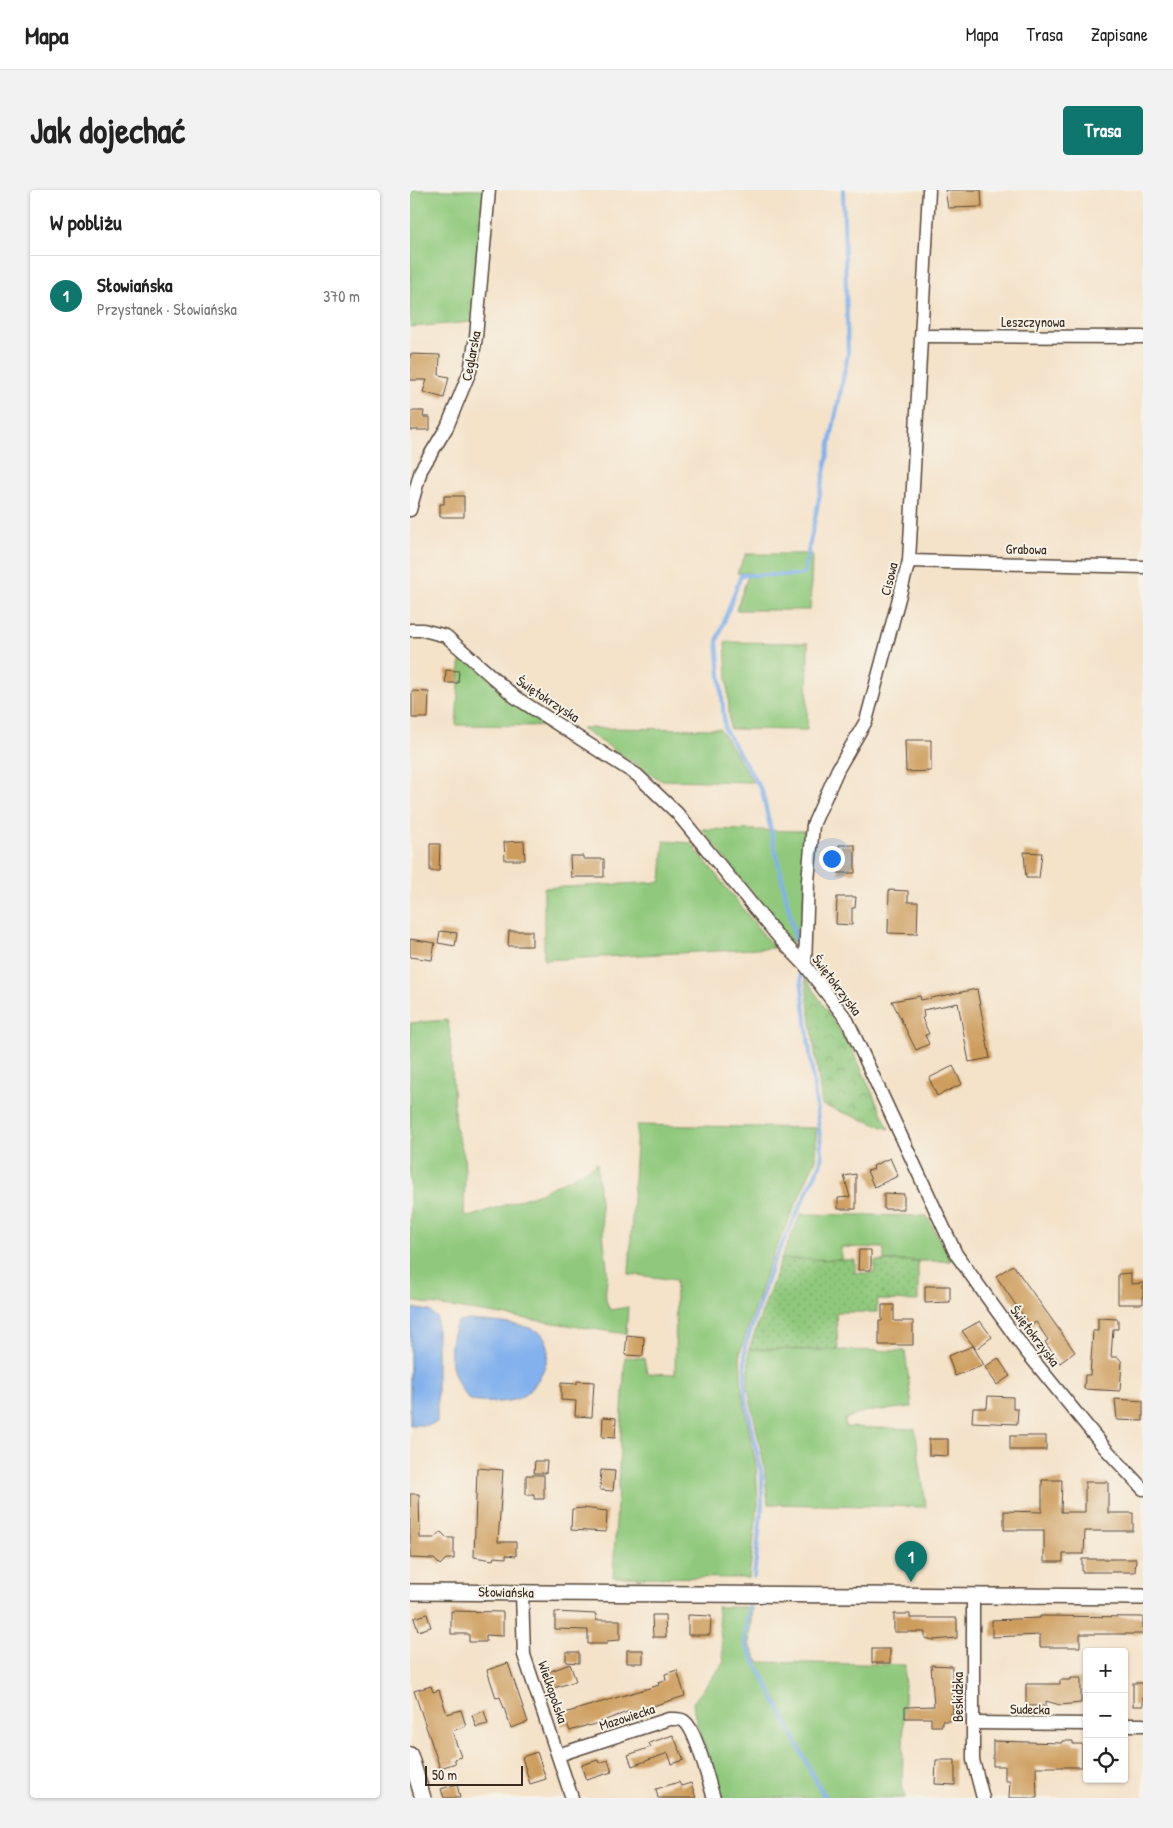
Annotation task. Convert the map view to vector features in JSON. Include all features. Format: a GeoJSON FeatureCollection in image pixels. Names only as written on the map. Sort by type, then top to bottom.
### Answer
{"type":"FeatureCollection","features":[{"type":"Feature","properties":{"kind":"street","name":"Ceglarska"},"geometry":{"type":"LineString","coordinates":[[410,510],[421,470],[447,427],[470,372],[476,337],[489,190]]}},
{"type":"Feature","properties":{"kind":"street","name":"Cisowa"},"geometry":{"type":"LineString","coordinates":[[805,961],[808,881],[813,825],[838,769],[866,721],[909,561],[923,336],[929,190]]}},
{"type":"Feature","properties":{"kind":"street","name":"Leszczynowa"},"geometry":{"type":"LineString","coordinates":[[923,336],[1143,337]]}},
{"type":"Feature","properties":{"kind":"street","name":"Grabowa"},"geometry":{"type":"LineString","coordinates":[[909,561],[1143,567]]}},
{"type":"Feature","properties":{"kind":"street","name":"Świętokrzyska"},"geometry":{"type":"LineString","coordinates":[[410,630],[423,630],[446,636],[515,697],[637,775],[677,813],[781,940],[805,961],[847,1020],[956,1254],[1025,1350],[1109,1453],[1143,1489]]}},
{"type":"Feature","properties":{"kind":"street","name":"Słowiańska"},"geometry":{"type":"LineString","coordinates":[[410,1592],[1143,1597]]}},
{"type":"Feature","properties":{"kind":"street","name":"Wielkopolska"},"geometry":{"type":"LineString","coordinates":[[522,1593],[524,1654],[572,1798]]}},
{"type":"Feature","properties":{"kind":"street","name":"Beskidzka"},"geometry":{"type":"LineString","coordinates":[[973,1595],[973,1760],[983,1798]]}},
{"type":"Feature","properties":{"kind":"street","name":"Mazowiecka"},"geometry":{"type":"LineString","coordinates":[[558,1755],[677,1718],[684,1720],[692,1733],[714,1798]]}},
{"type":"Feature","properties":{"kind":"street","name":"Sudecka"},"geometry":{"type":"LineString","coordinates":[[973,1723],[1083,1724]]}},
{"type":"Feature","properties":{"kind":"street"},"geometry":{"type":"LineString","coordinates":[[1128,1725],[1143,1725]]}},
{"type":"Feature","properties":{"kind":"street"},"geometry":{"type":"LineString","coordinates":[[410,1755],[423,1798]]}},
{"type":"Feature","properties":{"kind":"green space"},"geometry":{"type":"Polygon","coordinates":[[[410,190],[484,190],[473,322],[410,327],[410,190]]]}},
{"type":"Feature","properties":{"kind":"green space"},"geometry":{"type":"Polygon","coordinates":[[[746,554],[812,554],[810,610],[736,610],[749,573],[737,573],[746,554]]]}},
{"type":"Feature","properties":{"kind":"green space"},"geometry":{"type":"Polygon","coordinates":[[[725,642],[808,643],[807,730],[730,729],[725,642]]]}},
{"type":"Feature","properties":{"kind":"green space"},"geometry":{"type":"Polygon","coordinates":[[[461,654],[547,726],[456,725],[461,654]]]}},
{"type":"Feature","properties":{"kind":"green space"},"geometry":{"type":"Polygon","coordinates":[[[581,728],[720,729],[753,782],[660,780],[581,728]]]}},
{"type":"Feature","properties":{"kind":"green space"},"geometry":{"type":"Polygon","coordinates":[[[702,829],[805,831],[804,937],[801,941],[791,942],[702,829]]]}},
{"type":"Feature","properties":{"kind":"green space"},"geometry":{"type":"Polygon","coordinates":[[[664,841],[691,843],[774,948],[544,960],[544,888],[661,882],[664,841]]]}},
{"type":"Feature","properties":{"kind":"green space"},"geometry":{"type":"Polygon","coordinates":[[[805,977],[852,1049],[889,1129],[822,1105],[805,977]]]}},
{"type":"Feature","properties":{"kind":"green space"},"geometry":{"type":"Polygon","coordinates":[[[447,1020],[450,1034],[455,1127],[464,1155],[464,1214],[469,1217],[540,1193],[589,1169],[597,1163],[607,1268],[606,1299],[610,1310],[628,1307],[626,1334],[410,1301],[410,1023],[447,1020]]]}},
{"type":"Feature","properties":{"kind":"green space"},"geometry":{"type":"Polygon","coordinates":[[[637,1125],[816,1128],[816,1159],[769,1264],[740,1352],[742,1393],[756,1465],[758,1504],[749,1578],[613,1577],[625,1357],[644,1358],[647,1373],[675,1374],[676,1280],[629,1274],[637,1125]]]}},
{"type":"Feature","properties":{"kind":"green space"},"geometry":{"type":"Polygon","coordinates":[[[801,1214],[927,1216],[951,1261],[884,1261],[884,1248],[841,1247],[841,1260],[781,1259],[801,1214]]]}},
{"type":"Feature","properties":{"kind":"green space"},"geometry":{"type":"Polygon","coordinates":[[[781,1259],[855,1260],[855,1273],[874,1273],[875,1261],[918,1261],[918,1301],[877,1300],[877,1312],[836,1312],[838,1350],[749,1349],[781,1259]]]}},
{"type":"Feature","properties":{"kind":"green space"},"geometry":{"type":"Polygon","coordinates":[[[749,1349],[905,1351],[912,1407],[863,1412],[845,1419],[846,1427],[915,1429],[926,1507],[768,1504],[764,1465],[748,1388],[749,1349]]]}},
{"type":"Feature","properties":{"kind":"green space"},"geometry":{"type":"Polygon","coordinates":[[[717,1607],[752,1607],[749,1644],[759,1662],[905,1665],[902,1787],[905,1798],[723,1798],[696,1722],[693,1703],[724,1662],[717,1607]]]}},
{"type":"Feature","properties":{"kind":"water"},"geometry":{"type":"Polygon","coordinates":[[[410,1308],[430,1311],[437,1318],[437,1422],[429,1425],[410,1425],[410,1308]]]}},
{"type":"Feature","properties":{"kind":"water"},"geometry":{"type":"Polygon","coordinates":[[[469,1320],[497,1322],[529,1328],[543,1335],[547,1343],[548,1352],[543,1371],[531,1389],[524,1395],[512,1400],[488,1402],[471,1401],[464,1393],[454,1374],[451,1342],[458,1322],[469,1320]]]}},
{"type":"Feature","properties":{"kind":"building"},"geometry":{"type":"Polygon","coordinates":[[[945,190],[981,190],[982,207],[948,208],[945,190]]]}},
{"type":"Feature","properties":{"kind":"building"},"geometry":{"type":"Polygon","coordinates":[[[410,354],[440,355],[439,375],[449,377],[444,398],[423,392],[427,380],[410,380],[410,354]]]}},
{"type":"Feature","properties":{"kind":"building"},"geometry":{"type":"Polygon","coordinates":[[[410,411],[424,411],[423,417],[430,417],[430,430],[410,430],[410,411]]]}},
{"type":"Feature","properties":{"kind":"building"},"geometry":{"type":"Polygon","coordinates":[[[444,496],[464,496],[464,517],[440,517],[440,504],[444,504],[444,496]]]}},
{"type":"Feature","properties":{"kind":"building"},"geometry":{"type":"Polygon","coordinates":[[[446,670],[459,671],[458,683],[445,683],[446,670]]]}},
{"type":"Feature","properties":{"kind":"building"},"geometry":{"type":"Polygon","coordinates":[[[412,691],[429,692],[428,718],[412,718],[412,691]]]}},
{"type":"Feature","properties":{"kind":"building"},"geometry":{"type":"Polygon","coordinates":[[[905,740],[931,740],[931,771],[906,772],[905,740]]]}},
{"type":"Feature","properties":{"kind":"building"},"geometry":{"type":"Polygon","coordinates":[[[524,841],[525,860],[505,860],[504,842],[524,841]]]}},
{"type":"Feature","properties":{"kind":"building"},"geometry":{"type":"Polygon","coordinates":[[[430,844],[440,844],[439,871],[430,871],[430,844]]]}},
{"type":"Feature","properties":{"kind":"building"},"geometry":{"type":"Polygon","coordinates":[[[839,845],[855,845],[855,873],[838,873],[839,845]]]}},
{"type":"Feature","properties":{"kind":"building"},"geometry":{"type":"Polygon","coordinates":[[[1024,852],[1042,853],[1039,878],[1026,878],[1024,852]]]}},
{"type":"Feature","properties":{"kind":"building"},"geometry":{"type":"Polygon","coordinates":[[[570,856],[583,856],[583,859],[604,859],[604,877],[571,877],[570,856]]]}},
{"type":"Feature","properties":{"kind":"building"},"geometry":{"type":"Polygon","coordinates":[[[889,890],[908,891],[908,902],[918,902],[917,934],[888,933],[889,890]]]}},
{"type":"Feature","properties":{"kind":"building"},"geometry":{"type":"Polygon","coordinates":[[[837,897],[856,897],[855,908],[852,908],[852,925],[836,924],[837,897]]]}},
{"type":"Feature","properties":{"kind":"building"},"geometry":{"type":"Polygon","coordinates":[[[440,931],[457,933],[455,946],[438,943],[440,931]]]}},
{"type":"Feature","properties":{"kind":"building"},"geometry":{"type":"Polygon","coordinates":[[[509,931],[532,931],[532,946],[508,946],[509,931]]]}},
{"type":"Feature","properties":{"kind":"building"},"geometry":{"type":"Polygon","coordinates":[[[410,939],[435,943],[432,960],[410,957],[410,939]]]}},
{"type":"Feature","properties":{"kind":"building"},"geometry":{"type":"Polygon","coordinates":[[[977,989],[990,1058],[969,1062],[958,1003],[923,1010],[924,1017],[922,1018],[929,1034],[925,1035],[929,1044],[916,1050],[892,1001],[920,996],[921,1000],[977,989]]]}},
{"type":"Feature","properties":{"kind":"building"},"geometry":{"type":"Polygon","coordinates":[[[953,1066],[962,1084],[937,1096],[929,1078],[953,1066]]]}},
{"type":"Feature","properties":{"kind":"building"},"geometry":{"type":"Polygon","coordinates":[[[890,1158],[898,1176],[874,1187],[867,1171],[874,1169],[873,1166],[890,1158]]]}},
{"type":"Feature","properties":{"kind":"building"},"geometry":{"type":"Polygon","coordinates":[[[856,1174],[856,1209],[838,1209],[838,1198],[850,1197],[844,1176],[856,1174]]]}},
{"type":"Feature","properties":{"kind":"building"},"geometry":{"type":"Polygon","coordinates":[[[884,1193],[904,1194],[904,1209],[884,1209],[884,1193]]]}},
{"type":"Feature","properties":{"kind":"building"},"geometry":{"type":"Polygon","coordinates":[[[859,1250],[871,1250],[871,1270],[858,1270],[859,1250]]]}},
{"type":"Feature","properties":{"kind":"building"},"geometry":{"type":"Polygon","coordinates":[[[1013,1265],[1075,1352],[1060,1363],[1045,1342],[1048,1340],[1036,1322],[1030,1326],[996,1276],[1013,1265]]]}},
{"type":"Feature","properties":{"kind":"building"},"geometry":{"type":"Polygon","coordinates":[[[1131,1273],[1131,1284],[1143,1283],[1143,1304],[1118,1304],[1118,1274],[1131,1273]]]}},
{"type":"Feature","properties":{"kind":"building"},"geometry":{"type":"Polygon","coordinates":[[[925,1286],[950,1286],[950,1302],[925,1303],[925,1286]]]}},
{"type":"Feature","properties":{"kind":"building"},"geometry":{"type":"Polygon","coordinates":[[[882,1305],[894,1305],[894,1321],[913,1321],[913,1345],[879,1345],[879,1321],[882,1321],[882,1305]]]}},
{"type":"Feature","properties":{"kind":"building"},"geometry":{"type":"Polygon","coordinates":[[[1098,1318],[1118,1319],[1118,1329],[1113,1329],[1111,1357],[1118,1357],[1122,1362],[1120,1391],[1084,1389],[1085,1375],[1090,1375],[1093,1331],[1098,1331],[1098,1318]]]}},
{"type":"Feature","properties":{"kind":"building"},"geometry":{"type":"Polygon","coordinates":[[[980,1321],[992,1337],[976,1349],[962,1331],[980,1321]]]}},
{"type":"Feature","properties":{"kind":"building"},"geometry":{"type":"Polygon","coordinates":[[[627,1335],[644,1337],[643,1356],[625,1355],[627,1335]]]}},
{"type":"Feature","properties":{"kind":"building"},"geometry":{"type":"Polygon","coordinates":[[[973,1346],[984,1365],[955,1376],[948,1356],[973,1346]]]}},
{"type":"Feature","properties":{"kind":"building"},"geometry":{"type":"Polygon","coordinates":[[[998,1358],[1010,1376],[997,1385],[985,1367],[998,1358]]]}},
{"type":"Feature","properties":{"kind":"building"},"geometry":{"type":"Polygon","coordinates":[[[577,1381],[594,1382],[592,1417],[575,1416],[576,1401],[561,1400],[561,1383],[577,1384],[577,1381]]]}},
{"type":"Feature","properties":{"kind":"building"},"geometry":{"type":"Polygon","coordinates":[[[988,1396],[1013,1397],[1013,1409],[1018,1409],[1017,1424],[972,1422],[973,1408],[987,1408],[988,1396]]]}},
{"type":"Feature","properties":{"kind":"building"},"geometry":{"type":"Polygon","coordinates":[[[1115,1399],[1143,1401],[1143,1421],[1117,1420],[1115,1399]]]}},
{"type":"Feature","properties":{"kind":"building"},"geometry":{"type":"Polygon","coordinates":[[[603,1417],[616,1418],[615,1438],[602,1437],[603,1417]]]}},
{"type":"Feature","properties":{"kind":"building"},"geometry":{"type":"Polygon","coordinates":[[[1010,1436],[1046,1436],[1046,1450],[1010,1450],[1010,1436]]]}},
{"type":"Feature","properties":{"kind":"building"},"geometry":{"type":"Polygon","coordinates":[[[929,1439],[948,1439],[948,1456],[929,1455],[929,1439]]]}},
{"type":"Feature","properties":{"kind":"building"},"geometry":{"type":"Polygon","coordinates":[[[535,1461],[547,1461],[546,1473],[534,1473],[535,1461]]]}},
{"type":"Feature","properties":{"kind":"building"},"geometry":{"type":"Polygon","coordinates":[[[477,1468],[503,1470],[498,1542],[516,1542],[516,1556],[506,1555],[506,1558],[494,1557],[493,1560],[474,1557],[477,1468]]]}},
{"type":"Feature","properties":{"kind":"building"},"geometry":{"type":"Polygon","coordinates":[[[601,1470],[615,1471],[613,1491],[600,1490],[601,1470]]]}},
{"type":"Feature","properties":{"kind":"building"},"geometry":{"type":"Polygon","coordinates":[[[526,1475],[544,1475],[544,1499],[534,1499],[534,1495],[526,1495],[526,1475]]]}},
{"type":"Feature","properties":{"kind":"building"},"geometry":{"type":"Polygon","coordinates":[[[1042,1480],[1062,1480],[1061,1512],[1085,1512],[1085,1482],[1108,1482],[1108,1513],[1133,1513],[1133,1531],[1085,1531],[1084,1554],[1063,1554],[1063,1562],[1044,1562],[1044,1530],[1004,1530],[1004,1511],[1042,1512],[1042,1480]]]}},
{"type":"Feature","properties":{"kind":"building"},"geometry":{"type":"Polygon","coordinates":[[[410,1494],[419,1494],[420,1538],[434,1538],[441,1532],[447,1538],[454,1538],[454,1559],[446,1559],[440,1565],[434,1559],[410,1558],[410,1494]]]}},
{"type":"Feature","properties":{"kind":"building"},"geometry":{"type":"Polygon","coordinates":[[[583,1508],[607,1511],[606,1532],[571,1530],[572,1509],[583,1508]]]}},
{"type":"Feature","properties":{"kind":"building"},"geometry":{"type":"Polygon","coordinates":[[[1082,1559],[1136,1559],[1135,1572],[1082,1572],[1082,1559]]]}},
{"type":"Feature","properties":{"kind":"building"},"geometry":{"type":"Polygon","coordinates":[[[451,1611],[503,1612],[503,1636],[486,1635],[486,1642],[469,1642],[469,1634],[451,1634],[451,1611]]]}},
{"type":"Feature","properties":{"kind":"building"},"geometry":{"type":"Polygon","coordinates":[[[555,1612],[596,1614],[596,1620],[620,1620],[620,1640],[607,1641],[607,1644],[588,1644],[588,1630],[555,1629],[555,1612]]]}},
{"type":"Feature","properties":{"kind":"building"},"geometry":{"type":"Polygon","coordinates":[[[427,1614],[431,1627],[418,1631],[414,1618],[427,1614]]]}},
{"type":"Feature","properties":{"kind":"building"},"geometry":{"type":"Polygon","coordinates":[[[894,1614],[910,1614],[910,1618],[957,1618],[957,1638],[933,1640],[925,1638],[925,1632],[894,1632],[894,1614]]]}},
{"type":"Feature","properties":{"kind":"building"},"geometry":{"type":"Polygon","coordinates":[[[652,1615],[665,1615],[666,1637],[653,1637],[652,1615]]]}},
{"type":"Feature","properties":{"kind":"building"},"geometry":{"type":"Polygon","coordinates":[[[688,1615],[711,1616],[710,1635],[688,1635],[688,1615]]]}},
{"type":"Feature","properties":{"kind":"building"},"geometry":{"type":"Polygon","coordinates":[[[1040,1616],[1143,1617],[1143,1634],[1080,1634],[1080,1647],[1040,1647],[1040,1635],[992,1637],[992,1620],[1040,1618],[1040,1616]]]}},
{"type":"Feature","properties":{"kind":"building"},"geometry":{"type":"Polygon","coordinates":[[[872,1649],[890,1649],[890,1663],[872,1663],[872,1649]]]}},
{"type":"Feature","properties":{"kind":"building"},"geometry":{"type":"Polygon","coordinates":[[[627,1650],[643,1650],[643,1663],[627,1663],[627,1650]]]}},
{"type":"Feature","properties":{"kind":"building"},"geometry":{"type":"Polygon","coordinates":[[[566,1652],[579,1652],[579,1663],[566,1662],[566,1652]]]}},
{"type":"Feature","properties":{"kind":"building"},"geometry":{"type":"Polygon","coordinates":[[[508,1663],[528,1722],[511,1728],[500,1697],[496,1698],[487,1670],[508,1663]]]}},
{"type":"Feature","properties":{"kind":"building"},"geometry":{"type":"Polygon","coordinates":[[[570,1664],[576,1681],[554,1688],[548,1672],[570,1664]]]}},
{"type":"Feature","properties":{"kind":"building"},"geometry":{"type":"Polygon","coordinates":[[[931,1665],[952,1666],[953,1714],[950,1714],[950,1721],[942,1721],[942,1726],[931,1726],[931,1718],[905,1718],[905,1707],[934,1706],[931,1665]]]}},
{"type":"Feature","properties":{"kind":"building"},"geometry":{"type":"Polygon","coordinates":[[[677,1670],[685,1696],[630,1713],[630,1711],[570,1731],[567,1724],[562,1726],[558,1715],[659,1685],[658,1682],[666,1680],[665,1674],[677,1670]]]}},
{"type":"Feature","properties":{"kind":"building"},"geometry":{"type":"Polygon","coordinates":[[[1071,1678],[1081,1678],[1081,1703],[1060,1705],[1046,1701],[1046,1706],[1026,1706],[1026,1684],[1060,1684],[1060,1680],[1071,1680],[1071,1678]]]}},
{"type":"Feature","properties":{"kind":"building"},"geometry":{"type":"Polygon","coordinates":[[[1133,1683],[1143,1683],[1143,1706],[1133,1706],[1133,1683]]]}},
{"type":"Feature","properties":{"kind":"building"},"geometry":{"type":"Polygon","coordinates":[[[431,1686],[433,1692],[439,1690],[447,1714],[461,1710],[466,1726],[452,1731],[461,1757],[454,1759],[456,1763],[440,1768],[414,1691],[431,1686]]]}},
{"type":"Feature","properties":{"kind":"building"},"geometry":{"type":"Polygon","coordinates":[[[484,1711],[488,1724],[476,1727],[472,1715],[484,1711]]]}},
{"type":"Feature","properties":{"kind":"building"},"geometry":{"type":"Polygon","coordinates":[[[673,1735],[684,1760],[672,1764],[668,1753],[632,1766],[628,1755],[651,1747],[649,1743],[673,1735]]]}},
{"type":"Feature","properties":{"kind":"building"},"geometry":{"type":"Polygon","coordinates":[[[993,1741],[1062,1743],[1062,1741],[1073,1741],[1073,1744],[1082,1744],[1082,1767],[1036,1767],[1037,1798],[1009,1798],[1010,1781],[1005,1781],[1005,1766],[993,1766],[993,1741]]]}},
{"type":"Feature","properties":{"kind":"building"},"geometry":{"type":"Polygon","coordinates":[[[537,1752],[546,1779],[530,1784],[522,1757],[537,1752]]]}},
{"type":"Feature","properties":{"kind":"building"},"geometry":{"type":"Polygon","coordinates":[[[598,1760],[599,1763],[608,1760],[612,1772],[586,1780],[581,1765],[598,1760]]]}},
{"type":"Feature","properties":{"kind":"building"},"geometry":{"type":"Polygon","coordinates":[[[936,1760],[955,1760],[955,1785],[935,1784],[936,1760]]]}},
{"type":"Feature","properties":{"kind":"building"},"geometry":{"type":"Polygon","coordinates":[[[679,1782],[681,1786],[691,1783],[696,1798],[658,1798],[656,1789],[679,1782]]]}},
{"type":"Feature","properties":{"kind":"building"},"geometry":{"type":"Polygon","coordinates":[[[457,1784],[460,1798],[444,1798],[441,1789],[457,1784]]]}},
{"type":"Feature","properties":{"kind":"waterway"},"geometry":{"type":"LineString","coordinates":[[796,941],[762,791],[725,730],[717,641],[741,575],[801,575],[804,573],[848,354],[843,190]]}},
{"type":"Feature","properties":{"kind":"waterway"},"geometry":{"type":"LineString","coordinates":[[754,1577],[762,1505],[762,1477],[745,1394],[745,1347],[772,1265],[820,1165],[822,1154],[800,970]]}},
{"type":"Feature","properties":{"kind":"waterway"},"geometry":{"type":"LineString","coordinates":[[749,1606],[745,1636],[746,1644],[825,1798]]}},
{"type":"Feature","properties":{"kind":"place","name":"Słowiańska"},"geometry":{"type":"Point","coordinates":[911,1582]}}]}
